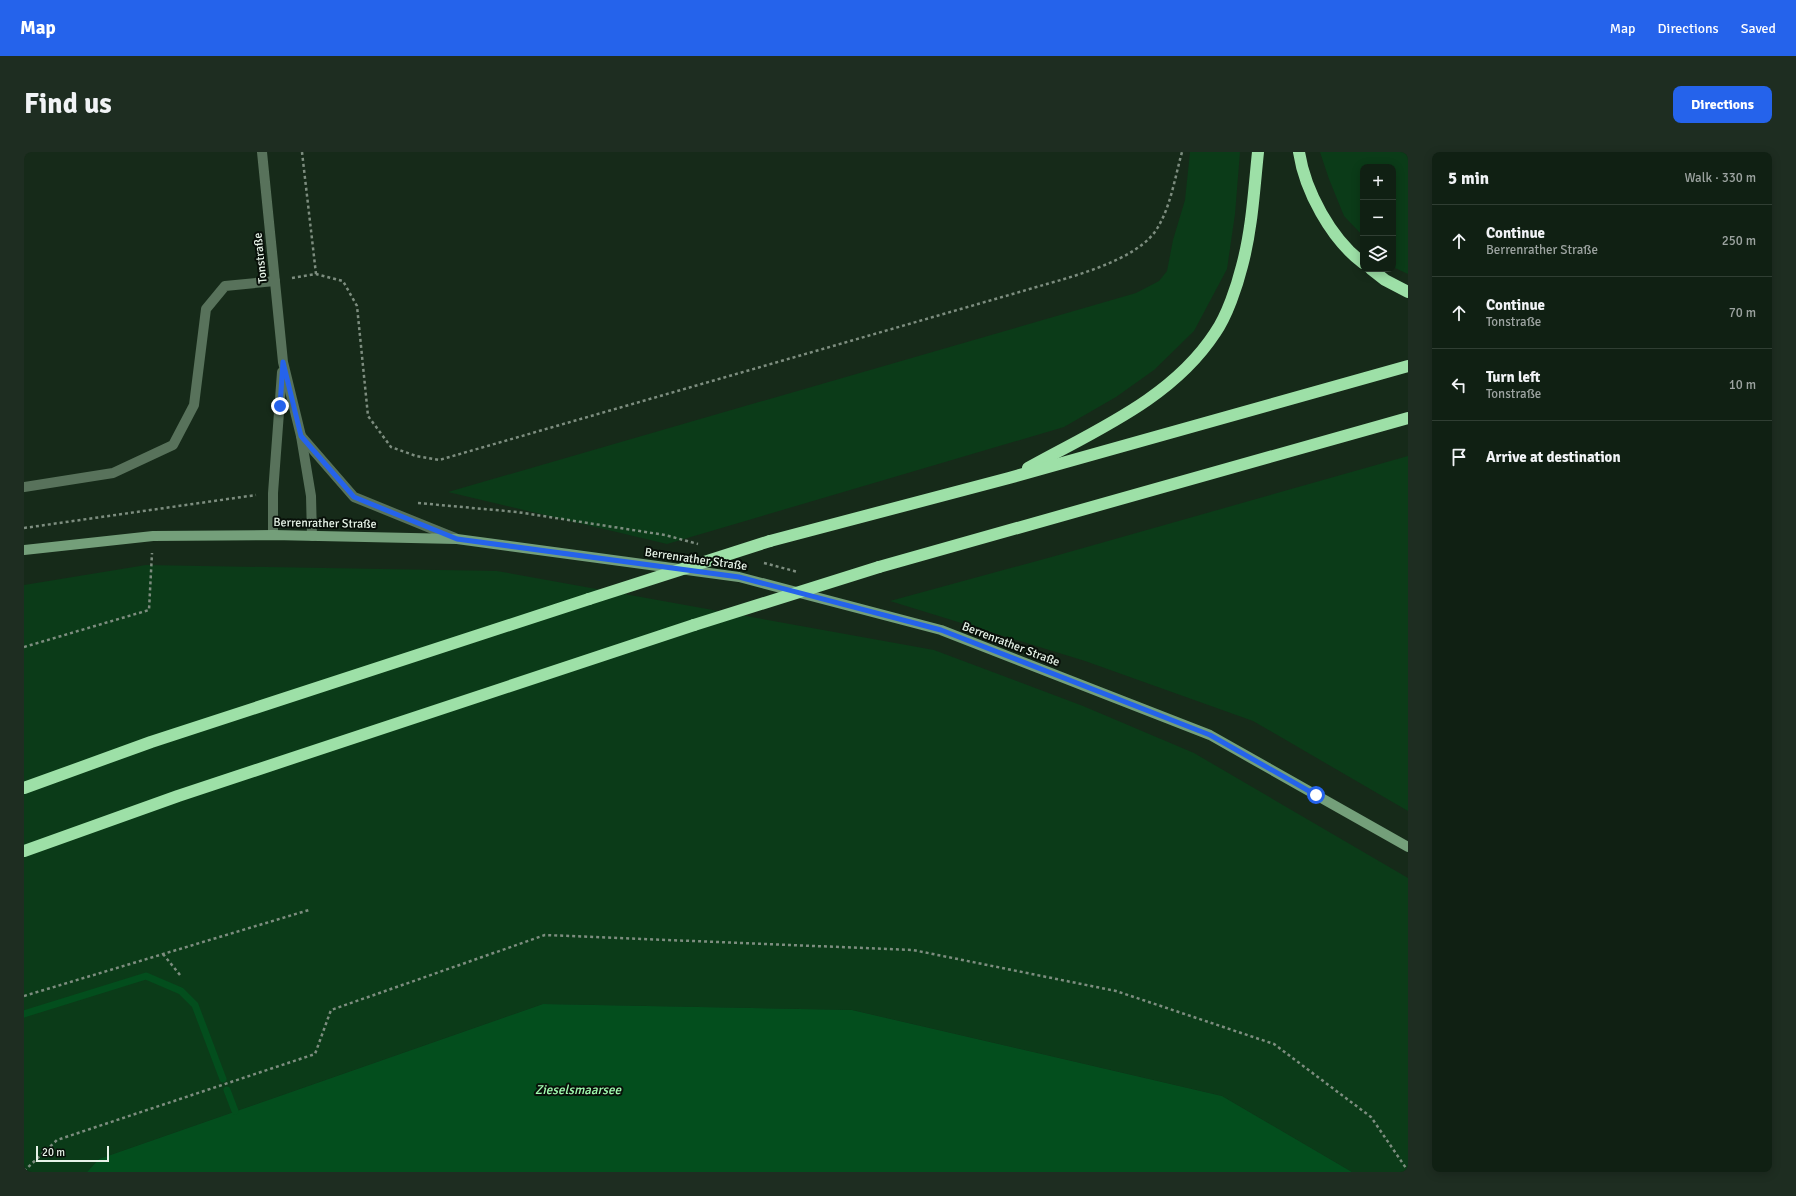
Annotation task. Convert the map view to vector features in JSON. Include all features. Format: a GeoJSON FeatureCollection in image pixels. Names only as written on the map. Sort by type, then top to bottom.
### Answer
{"type":"FeatureCollection","features":[{"type":"Feature","properties":{"kind":"highway"},"geometry":{"type":"LineString","coordinates":[[1009,478],[1145,402],[1172,381],[1216,332],[1231,299],[1242,266],[1250,225],[1258,152]]}},
{"type":"Feature","properties":{"kind":"highway"},"geometry":{"type":"LineString","coordinates":[[1299,152],[1309,190],[1321,212],[1340,240],[1360,260]]}},
{"type":"Feature","properties":{"kind":"highway"},"geometry":{"type":"LineString","coordinates":[[1375,272],[1385,280],[1408,292]]}},
{"type":"Feature","properties":{"kind":"highway"},"geometry":{"type":"LineString","coordinates":[[24,788],[152,742],[770,541],[1009,478],[1408,366]]}},
{"type":"Feature","properties":{"kind":"highway"},"geometry":{"type":"LineString","coordinates":[[24,850],[178,796],[694,626],[879,567],[1408,418]]}},
{"type":"Feature","properties":{"kind":"main road","name":"Berrenrather Straße"},"geometry":{"type":"LineString","coordinates":[[24,550],[153,536],[273,535],[457,539],[739,577],[941,630],[1210,735],[1408,847]]}},
{"type":"Feature","properties":{"kind":"street","name":"Tonstraße"},"geometry":{"type":"LineString","coordinates":[[262,152],[283,362],[301,436],[311,496],[312,536]]}},
{"type":"Feature","properties":{"kind":"street"},"geometry":{"type":"LineString","coordinates":[[24,487],[113,473],[173,445],[194,405],[206,309],[225,286],[275,281]]}},
{"type":"Feature","properties":{"kind":"street","name":"Tonstraße"},"geometry":{"type":"LineString","coordinates":[[273,535],[273,493],[283,362]]}},
{"type":"Feature","properties":{"kind":"street","name":"Tonstraße"},"geometry":{"type":"LineString","coordinates":[[301,436],[354,497],[457,539]]}},
{"type":"Feature","properties":{"kind":"path"},"geometry":{"type":"LineString","coordinates":[[302,152],[316,274]]}},
{"type":"Feature","properties":{"kind":"path"},"geometry":{"type":"LineString","coordinates":[[275,281],[316,274],[342,281],[357,306],[368,416],[392,447],[416,456],[439,460],[1023,291],[1121,258],[1143,246],[1158,228],[1167,207],[1182,152]]}},
{"type":"Feature","properties":{"kind":"path"},"geometry":{"type":"LineString","coordinates":[[24,647],[149,610],[153,536]]}},
{"type":"Feature","properties":{"kind":"path"},"geometry":{"type":"LineString","coordinates":[[24,996],[309,910]]}},
{"type":"Feature","properties":{"kind":"path"},"geometry":{"type":"LineString","coordinates":[[24,1171],[57,1140],[315,1054],[331,1010],[545,935],[913,950],[1116,991],[1274,1044],[1371,1117],[1408,1170]]}},
{"type":"Feature","properties":{"kind":"path"},"geometry":{"type":"LineString","coordinates":[[163,954],[180,975]]}},
{"type":"Feature","properties":{"kind":"shaded area"},"geometry":{"type":"Polygon","coordinates":[[[1190,152],[1240,152],[1235,214],[1227,269],[1194,331],[1154,370],[1116,397],[1064,427],[667,544],[448,492],[1136,293],[1159,281],[1167,271],[1173,240],[1185,200],[1190,152]]]}},
{"type":"Feature","properties":{"kind":"shaded area"},"geometry":{"type":"Polygon","coordinates":[[[1320,152],[1408,152],[1408,274],[1396,268],[1396,164],[1360,164],[1360,233],[1344,216],[1320,152]]]}},
{"type":"Feature","properties":{"kind":"shaded area"},"geometry":{"type":"Polygon","coordinates":[[[1408,456],[1408,811],[1253,721],[1085,661],[890,601],[1055,556],[1408,456]]]}},
{"type":"Feature","properties":{"kind":"shaded area"},"geometry":{"type":"Polygon","coordinates":[[[146,565],[497,571],[934,650],[1083,706],[1194,753],[1408,878],[1408,1172],[1352,1172],[1222,1096],[852,1010],[543,1004],[99,1159],[87,1172],[24,1172],[24,585],[146,565]]]}},
{"type":"Feature","properties":{"kind":"water","name":"Zieselsmaarsee"},"geometry":{"type":"Polygon","coordinates":[[[543,1004],[852,1010],[1222,1096],[1352,1172],[87,1172],[99,1159],[543,1004]]]}},
{"type":"Feature","properties":{"kind":"waterway"},"geometry":{"type":"LineString","coordinates":[[24,1014],[146,976],[181,991],[195,1005],[223,1079]]}},
{"type":"Feature","properties":{"kind":"waterway"},"geometry":{"type":"LineString","coordinates":[[227,1090],[235,1111]]}},
{"type":"Feature","properties":{"kind":"route"},"geometry":{"type":"LineString","coordinates":[[280,406],[283,362],[301,436],[354,497],[457,539],[739,577],[941,630],[1210,735],[1316,795]]}}]}
